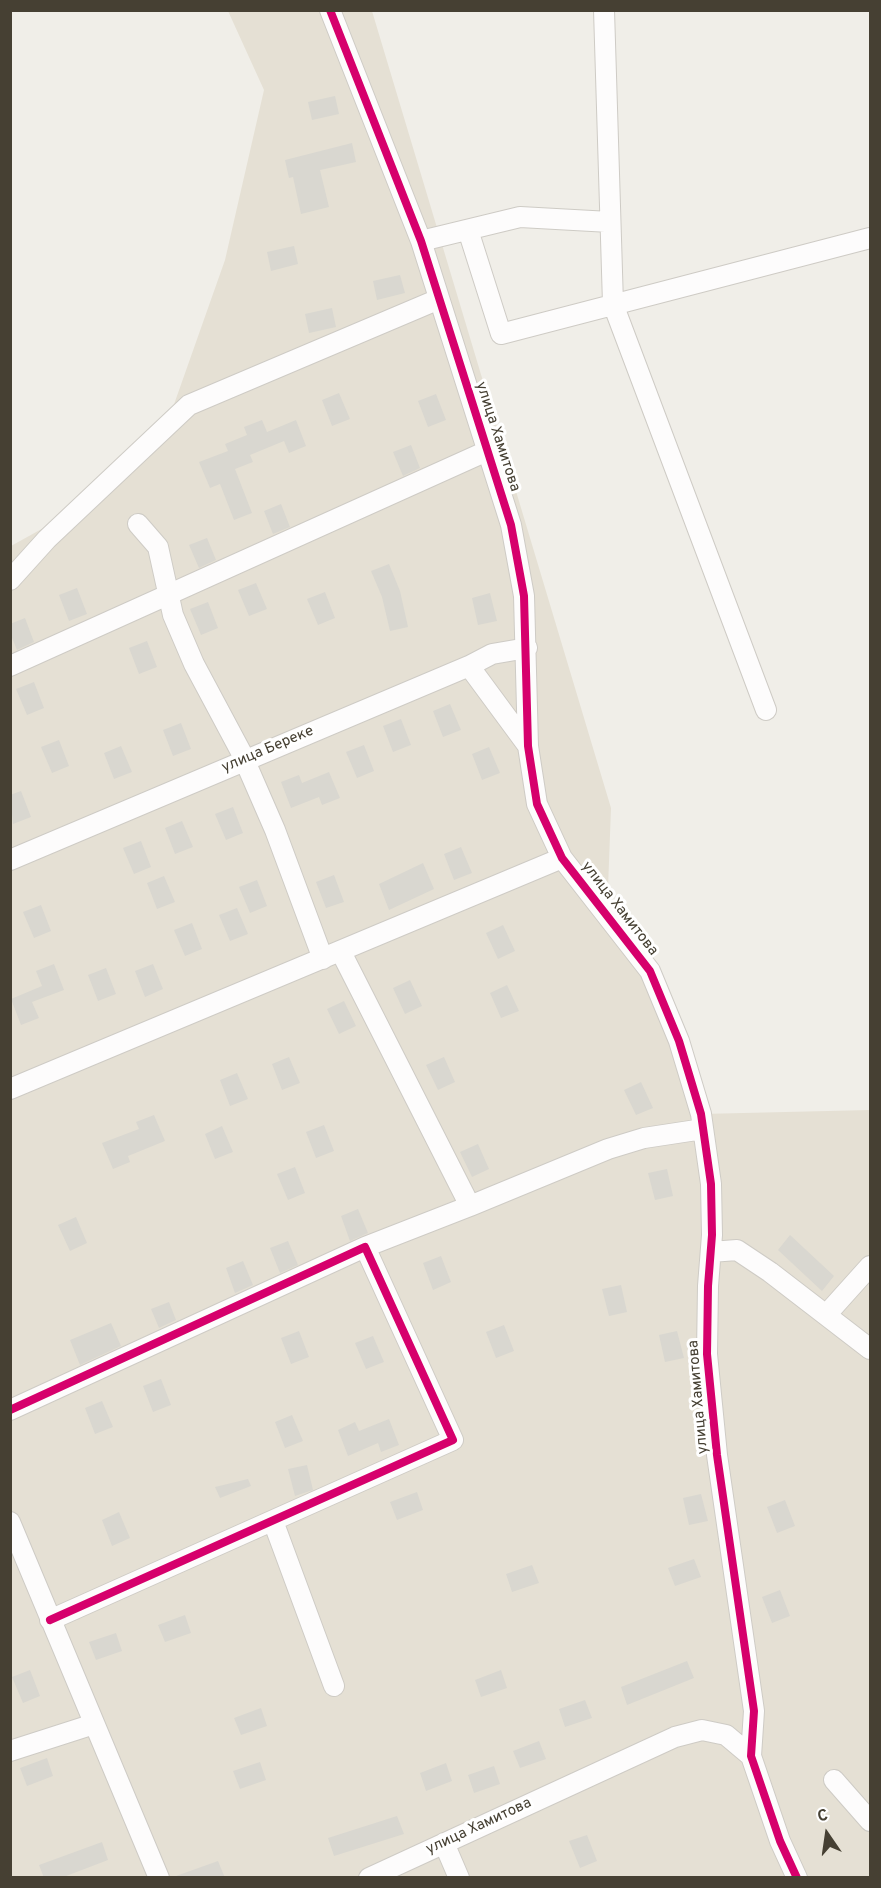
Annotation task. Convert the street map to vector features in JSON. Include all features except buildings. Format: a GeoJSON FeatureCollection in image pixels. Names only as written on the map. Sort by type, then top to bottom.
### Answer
{"type":"FeatureCollection","features":[{"type":"Feature","properties":{"kind":"street","name":"улица Хамитова"},"geometry":{"type":"LineString","coordinates":[[330,10],[421,241],[511,525],[524,596],[528,746],[537,804],[562,858],[650,971],[679,1041],[704,1130],[711,1184],[707,1354],[717,1455],[754,1710],[751,1756],[780,1841],[797,1878]]}},
{"type":"Feature","properties":{"kind":"street"},"geometry":{"type":"LineString","coordinates":[[604,10],[613,304],[766,710]]}},
{"type":"Feature","properties":{"kind":"street"},"geometry":{"type":"LineString","coordinates":[[421,241],[520,217],[610,222]]}},
{"type":"Feature","properties":{"kind":"street"},"geometry":{"type":"LineString","coordinates":[[468,230],[501,333],[870,238]]}},
{"type":"Feature","properties":{"kind":"street"},"geometry":{"type":"LineString","coordinates":[[10,580],[47,539],[189,405],[439,299]]}},
{"type":"Feature","properties":{"kind":"street"},"geometry":{"type":"LineString","coordinates":[[10,666],[487,451]]}},
{"type":"Feature","properties":{"kind":"street"},"geometry":{"type":"LineString","coordinates":[[138,524],[158,547],[173,615],[194,664],[245,760],[332,955],[470,1206]]}},
{"type":"Feature","properties":{"kind":"street","name":"улица Береке"},"geometry":{"type":"LineString","coordinates":[[10,860],[469,666],[492,654],[527,648]]}},
{"type":"Feature","properties":{"kind":"street"},"geometry":{"type":"LineString","coordinates":[[469,666],[528,746]]}},
{"type":"Feature","properties":{"kind":"street"},"geometry":{"type":"LineString","coordinates":[[10,1089],[562,858]]}},
{"type":"Feature","properties":{"kind":"street"},"geometry":{"type":"LineString","coordinates":[[10,1410],[365,1247],[608,1149],[644,1138],[704,1130]]}},
{"type":"Feature","properties":{"kind":"street"},"geometry":{"type":"LineString","coordinates":[[50,1620],[453,1440],[365,1247]]}},
{"type":"Feature","properties":{"kind":"street"},"geometry":{"type":"LineString","coordinates":[[711,1252],[737,1250],[870,1349]]}},
{"type":"Feature","properties":{"kind":"street"},"geometry":{"type":"LineString","coordinates":[[826,1315],[870,1266]]}},
{"type":"Feature","properties":{"kind":"street"},"geometry":{"type":"LineString","coordinates":[[273,1521],[334,1686]]}},
{"type":"Feature","properties":{"kind":"street"},"geometry":{"type":"LineString","coordinates":[[10,1522],[159,1878]]}},
{"type":"Feature","properties":{"kind":"street"},"geometry":{"type":"LineString","coordinates":[[10,1751],[94,1724]]}},
{"type":"Feature","properties":{"kind":"street","name":"улица Хамитова"},"geometry":{"type":"LineString","coordinates":[[369,1878],[675,1737],[702,1730],[726,1735],[751,1756]]}},
{"type":"Feature","properties":{"kind":"street"},"geometry":{"type":"LineString","coordinates":[[834,1780],[870,1821]]}},
{"type":"Feature","properties":{"kind":"street"},"geometry":{"type":"LineString","coordinates":[[444,1843],[459,1878]]}},
{"type":"Feature","properties":{"kind":"shaded area"},"geometry":{"type":"Polygon","coordinates":[[[228,11],[372,11],[611,808],[607,915],[632,938],[701,1114],[870,1110],[870,1877],[11,1878],[11,546],[56,521],[166,427],[225,260],[264,90],[228,11]]]}},
{"type":"Feature","properties":{"kind":"cycle path"},"geometry":{"type":"LineString","coordinates":[[330,10],[421,241],[511,525],[524,596],[528,746],[537,804],[562,858],[650,971],[679,1041],[701,1114],[711,1184],[712,1235],[708,1286],[707,1354],[717,1455],[754,1711],[751,1756],[780,1841],[797,1878]]}},
{"type":"Feature","properties":{"kind":"cycle path"},"geometry":{"type":"LineString","coordinates":[[10,1410],[365,1247],[453,1440],[50,1620]]}}]}
